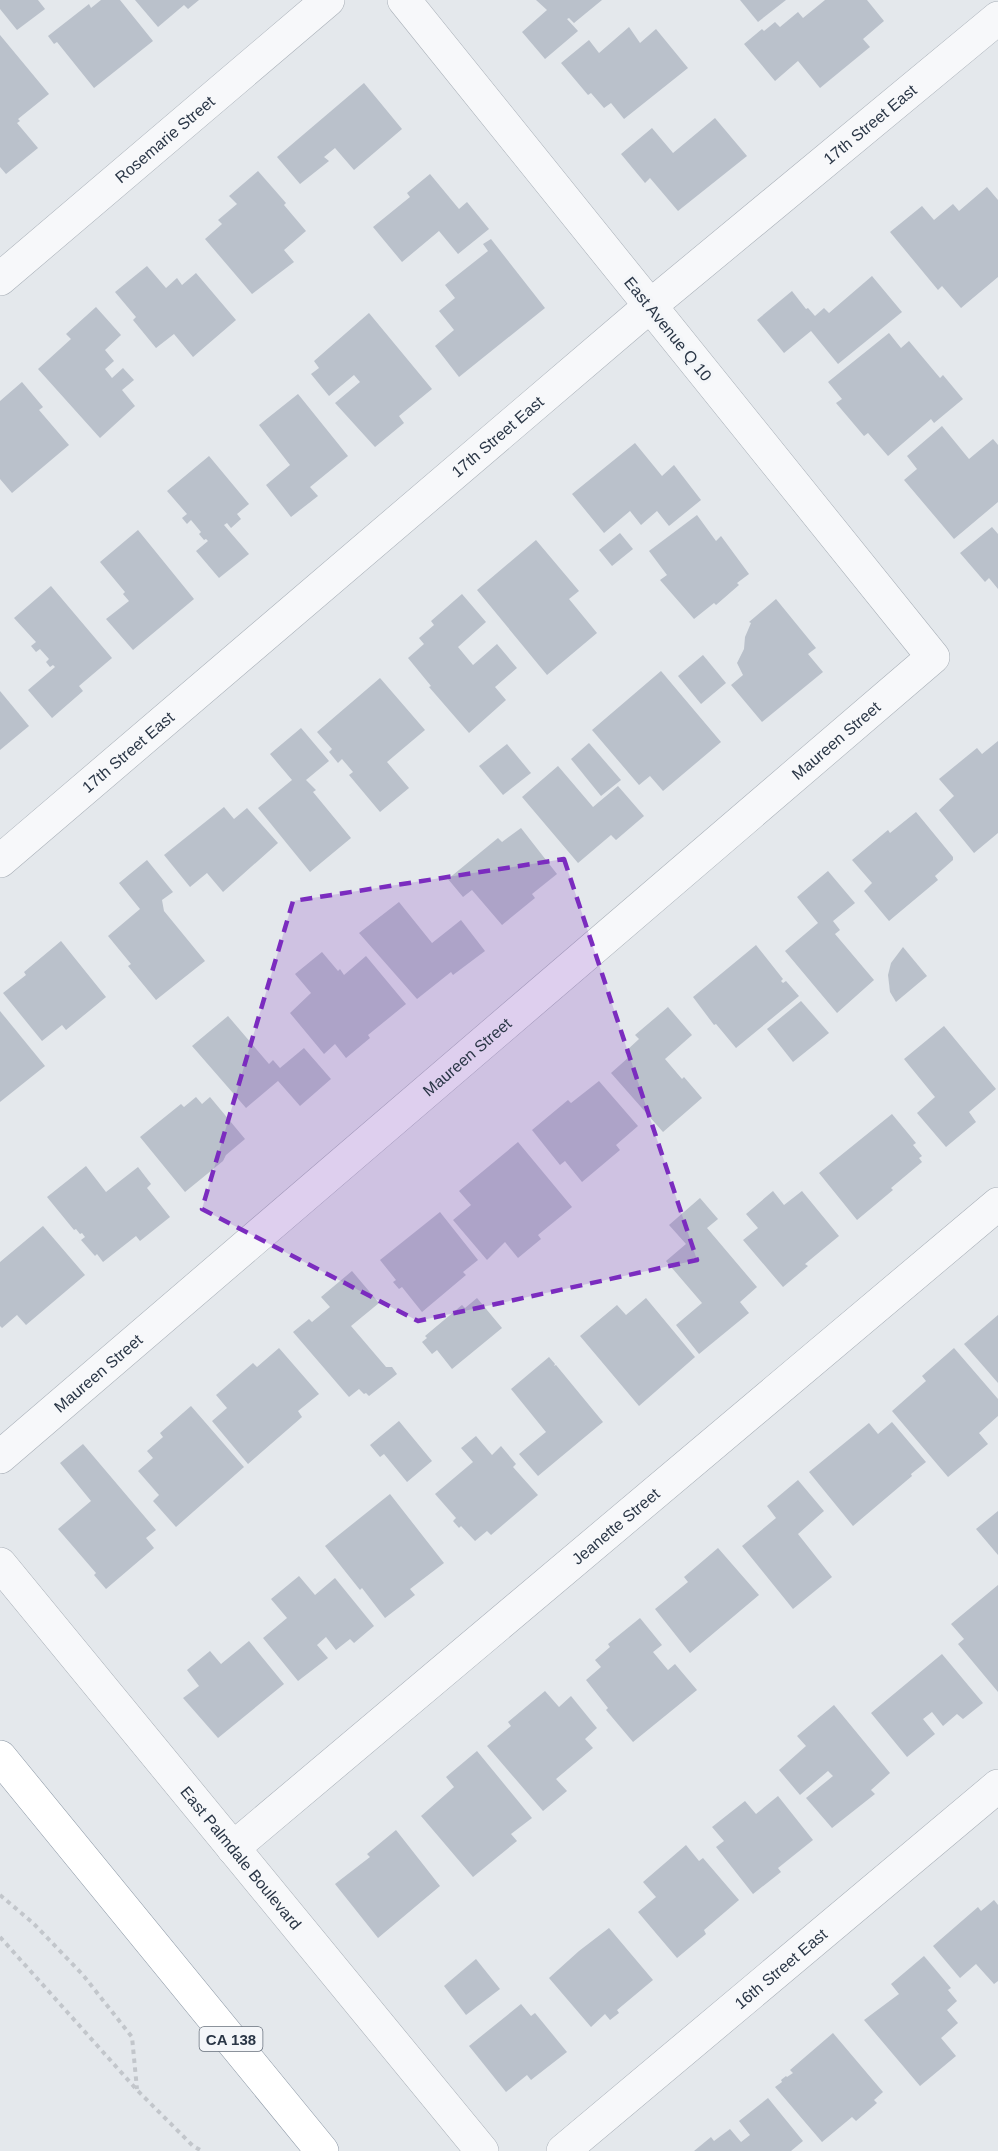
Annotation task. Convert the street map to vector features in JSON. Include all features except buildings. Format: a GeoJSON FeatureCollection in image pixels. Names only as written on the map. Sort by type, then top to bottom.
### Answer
{"type":"FeatureCollection","features":[{"type":"Feature","properties":{"kind":"highway","name":"CA 138"},"geometry":{"type":"LineString","coordinates":[[0,1757],[322,2151]]}},
{"type":"Feature","properties":{"kind":"street","name":"Rosemarie Street"},"geometry":{"type":"LineString","coordinates":[[0,279],[328,0]]}},
{"type":"Feature","properties":{"kind":"street","name":"East Avenue Q 10"},"geometry":{"type":"LineString","coordinates":[[404,0],[933,657]]}},
{"type":"Feature","properties":{"kind":"street"},"geometry":{"type":"LineString","coordinates":[[988,0],[998,12]]}},
{"type":"Feature","properties":{"kind":"street","name":"17th Street East"},"geometry":{"type":"LineString","coordinates":[[0,861],[650,306],[998,18]]}},
{"type":"Feature","properties":{"kind":"street","name":"Maureen Street"},"geometry":{"type":"LineString","coordinates":[[0,1457],[933,657]]}},
{"type":"Feature","properties":{"kind":"street","name":"Jeanette Street"},"geometry":{"type":"LineString","coordinates":[[233,1848],[998,1204]]}},
{"type":"Feature","properties":{"kind":"street","name":"East Palmdale Boulevard"},"geometry":{"type":"LineString","coordinates":[[0,1564],[482,2151]]}},
{"type":"Feature","properties":{"kind":"street","name":"16th Street East"},"geometry":{"type":"LineString","coordinates":[[563,2151],[998,1785]]}},
{"type":"Feature","properties":{"kind":"path"},"geometry":{"type":"LineString","coordinates":[[0,1895],[33,1923],[83,1975],[132,2037],[137,2090]]}},
{"type":"Feature","properties":{"kind":"path"},"geometry":{"type":"LineString","coordinates":[[0,1937],[137,2090],[193,2146],[202,2151]]}},
{"type":"Feature","properties":{"kind":"highlighted area"},"geometry":{"type":"Polygon","coordinates":[[[564,859],[697,1260],[418,1321],[202,1209],[293,901],[564,859]]]}}]}
